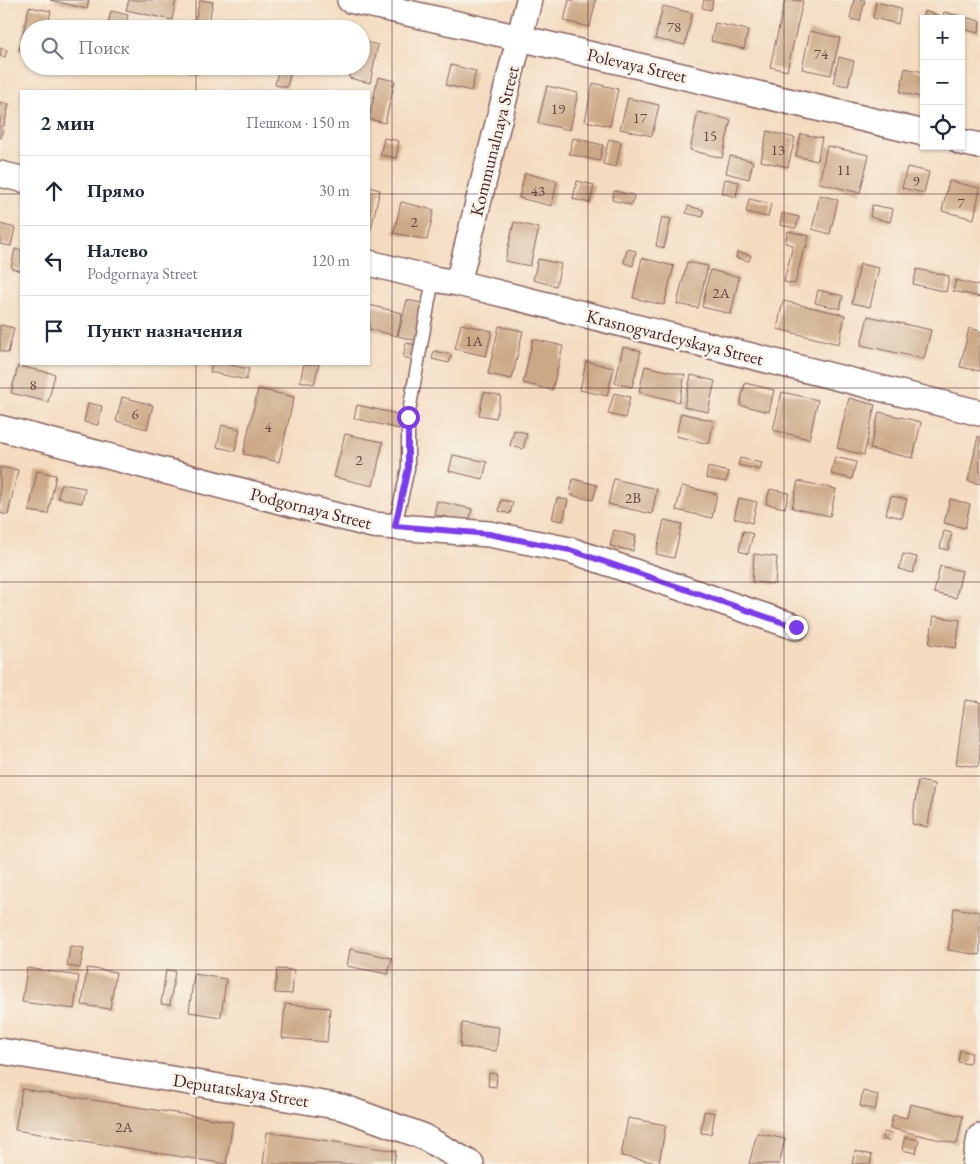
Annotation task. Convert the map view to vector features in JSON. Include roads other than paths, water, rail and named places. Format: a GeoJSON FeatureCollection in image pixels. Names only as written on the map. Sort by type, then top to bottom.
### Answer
{"type":"FeatureCollection","features":[{"type":"Feature","properties":{"kind":"street","name":"Polevaya Street"},"geometry":{"type":"LineString","coordinates":[[350,0],[920,132]]}},
{"type":"Feature","properties":{"kind":"street","name":"Kommunalnaya Street"},"geometry":{"type":"LineString","coordinates":[[458,282],[529,0]]}},
{"type":"Feature","properties":{"kind":"street"},"geometry":{"type":"LineString","coordinates":[[965,143],[980,146]]}},
{"type":"Feature","properties":{"kind":"street"},"geometry":{"type":"LineString","coordinates":[[0,174],[20,179]]}},
{"type":"Feature","properties":{"kind":"street","name":"Krasnogvardeyskaya Street"},"geometry":{"type":"LineString","coordinates":[[370,263],[433,279],[458,282],[980,414]]}},
{"type":"Feature","properties":{"kind":"street","name":"Podgornaya Street"},"geometry":{"type":"LineString","coordinates":[[0,428],[372,525],[489,534],[570,550],[796,627]]}},
{"type":"Feature","properties":{"kind":"street","name":"Deputatskaya Street"},"geometry":{"type":"LineString","coordinates":[[0,1051],[342,1107],[422,1136],[471,1164]]}},
{"type":"Feature","properties":{"kind":"street"},"geometry":{"type":"LineString","coordinates":[[975,1164],[980,1137]]}},
{"type":"Feature","properties":{"kind":"lane"},"geometry":{"type":"LineString","coordinates":[[395,526],[408,468],[408,417],[433,279]]}}]}
